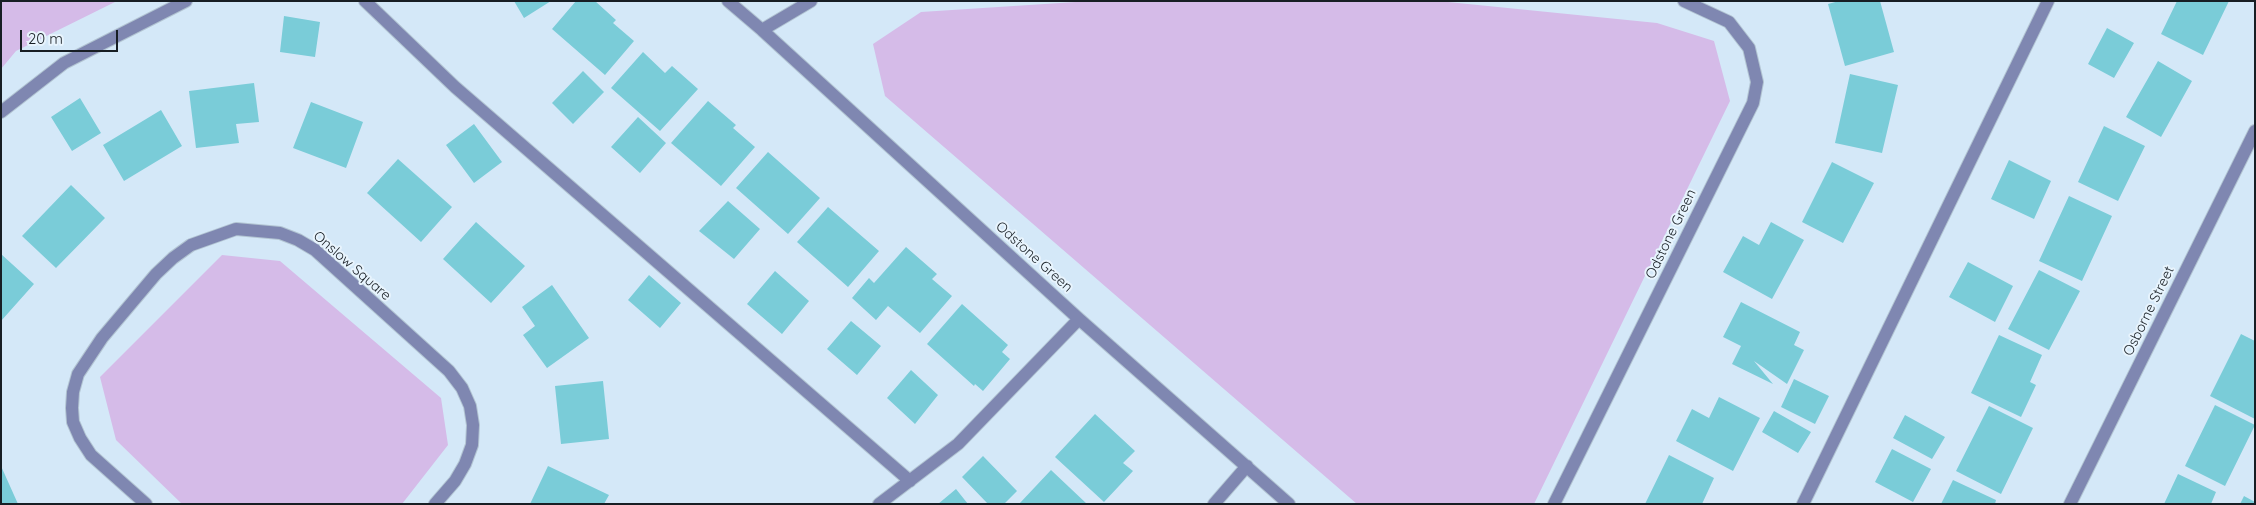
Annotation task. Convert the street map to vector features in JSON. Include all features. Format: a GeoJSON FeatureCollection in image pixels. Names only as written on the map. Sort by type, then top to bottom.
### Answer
{"type":"FeatureCollection","features":[{"type":"Feature","properties":{"kind":"street"},"geometry":{"type":"LineString","coordinates":[[1,112],[64,62],[186,1]]}},
{"type":"Feature","properties":{"kind":"street"},"geometry":{"type":"LineString","coordinates":[[365,1],[455,87],[910,481]]}},
{"type":"Feature","properties":{"kind":"street","name":"Odstone Green"},"geometry":{"type":"LineString","coordinates":[[728,1],[1079,319],[1289,504]]}},
{"type":"Feature","properties":{"kind":"street"},"geometry":{"type":"LineString","coordinates":[[762,30],[811,1]]}},
{"type":"Feature","properties":{"kind":"street","name":"Odstone Green"},"geometry":{"type":"LineString","coordinates":[[1554,504],[1753,103],[1757,82],[1749,48],[1729,22],[1684,1]]}},
{"type":"Feature","properties":{"kind":"street"},"geometry":{"type":"LineString","coordinates":[[1803,504],[2048,1]]}},
{"type":"Feature","properties":{"kind":"street","name":"Osborne Street"},"geometry":{"type":"LineString","coordinates":[[2070,504],[2255,131]]}},
{"type":"Feature","properties":{"kind":"street","name":"Onslow Square"},"geometry":{"type":"LineString","coordinates":[[146,504],[91,455],[80,438],[73,422],[72,408],[73,392],[78,374],[102,338],[156,274],[173,258],[198,242],[236,229],[280,233],[298,240],[314,250],[449,371],[462,388],[470,406],[473,425],[472,445],[465,464],[455,481],[436,504]]}},
{"type":"Feature","properties":{"kind":"street"},"geometry":{"type":"LineString","coordinates":[[879,504],[958,444],[1079,319]]}},
{"type":"Feature","properties":{"kind":"street"},"geometry":{"type":"LineString","coordinates":[[1214,504],[1247,466]]}},
{"type":"Feature","properties":{"kind":"shaded area"},"geometry":{"type":"Polygon","coordinates":[[[1,1],[117,1],[16,51],[1,69],[1,1]]]}},
{"type":"Feature","properties":{"kind":"shaded area"},"geometry":{"type":"Polygon","coordinates":[[[1091,1],[1438,1],[1657,23],[1714,41],[1730,101],[1534,504],[1357,504],[885,96],[873,44],[921,12],[1091,1]]]}},
{"type":"Feature","properties":{"kind":"shaded area"},"geometry":{"type":"Polygon","coordinates":[[[222,255],[280,261],[441,398],[448,445],[402,504],[182,504],[116,440],[100,377],[222,255]]]}},
{"type":"Feature","properties":{"kind":"building"},"geometry":{"type":"Polygon","coordinates":[[[514,1],[551,1],[524,18],[514,1]]]}},
{"type":"Feature","properties":{"kind":"building"},"geometry":{"type":"Polygon","coordinates":[[[576,1],[595,1],[616,20],[613,23],[634,41],[605,75],[552,29],[576,1]]]}},
{"type":"Feature","properties":{"kind":"building"},"geometry":{"type":"Polygon","coordinates":[[[1839,1],[1880,1],[1894,52],[1845,66],[1828,4],[1839,1]]]}},
{"type":"Feature","properties":{"kind":"building"},"geometry":{"type":"Polygon","coordinates":[[[2177,1],[2229,1],[2203,55],[2161,34],[2177,1]]]}},
{"type":"Feature","properties":{"kind":"building"},"geometry":{"type":"Polygon","coordinates":[[[284,16],[320,22],[315,57],[280,52],[284,16]]]}},
{"type":"Feature","properties":{"kind":"building"},"geometry":{"type":"Polygon","coordinates":[[[2107,28],[2134,43],[2114,78],[2088,64],[2107,28]]]}},
{"type":"Feature","properties":{"kind":"building"},"geometry":{"type":"Polygon","coordinates":[[[643,52],[665,73],[672,66],[698,89],[660,131],[611,88],[643,52]]]}},
{"type":"Feature","properties":{"kind":"building"},"geometry":{"type":"Polygon","coordinates":[[[2158,61],[2192,81],[2161,137],[2126,117],[2158,61]]]}},
{"type":"Feature","properties":{"kind":"building"},"geometry":{"type":"Polygon","coordinates":[[[583,71],[604,92],[573,124],[552,103],[583,71]]]}},
{"type":"Feature","properties":{"kind":"building"},"geometry":{"type":"Polygon","coordinates":[[[1850,74],[1898,85],[1882,153],[1835,143],[1850,74]]]}},
{"type":"Feature","properties":{"kind":"building"},"geometry":{"type":"Polygon","coordinates":[[[254,83],[259,122],[236,124],[239,143],[196,148],[189,91],[254,83]]]}},
{"type":"Feature","properties":{"kind":"building"},"geometry":{"type":"Polygon","coordinates":[[[80,98],[101,133],[72,151],[51,117],[80,98]]]}},
{"type":"Feature","properties":{"kind":"building"},"geometry":{"type":"Polygon","coordinates":[[[708,101],[736,125],[733,128],[755,147],[721,186],[671,143],[708,101]]]}},
{"type":"Feature","properties":{"kind":"building"},"geometry":{"type":"Polygon","coordinates":[[[311,102],[363,122],[346,168],[293,148],[311,102]]]}},
{"type":"Feature","properties":{"kind":"building"},"geometry":{"type":"Polygon","coordinates":[[[161,110],[182,146],[124,181],[103,145],[161,110]]]}},
{"type":"Feature","properties":{"kind":"building"},"geometry":{"type":"Polygon","coordinates":[[[638,117],[666,143],[640,173],[611,147],[638,117]]]}},
{"type":"Feature","properties":{"kind":"building"},"geometry":{"type":"Polygon","coordinates":[[[474,124],[502,162],[474,183],[446,145],[474,124]]]}},
{"type":"Feature","properties":{"kind":"building"},"geometry":{"type":"Polygon","coordinates":[[[2104,126],[2145,146],[2118,201],[2078,182],[2104,126]]]}},
{"type":"Feature","properties":{"kind":"building"},"geometry":{"type":"Polygon","coordinates":[[[768,152],[820,198],[788,234],[736,188],[768,152]]]}},
{"type":"Feature","properties":{"kind":"building"},"geometry":{"type":"Polygon","coordinates":[[[398,159],[452,207],[421,242],[367,193],[398,159]]]}},
{"type":"Feature","properties":{"kind":"building"},"geometry":{"type":"Polygon","coordinates":[[[2009,160],[2051,181],[2034,219],[1991,199],[2009,160]]]}},
{"type":"Feature","properties":{"kind":"building"},"geometry":{"type":"Polygon","coordinates":[[[1832,162],[1874,183],[1843,243],[1802,222],[1832,162]]]}},
{"type":"Feature","properties":{"kind":"building"},"geometry":{"type":"Polygon","coordinates":[[[71,185],[105,218],[56,268],[22,236],[71,185]]]}},
{"type":"Feature","properties":{"kind":"building"},"geometry":{"type":"Polygon","coordinates":[[[2069,196],[2112,216],[2082,281],[2039,261],[2069,196]]]}},
{"type":"Feature","properties":{"kind":"building"},"geometry":{"type":"Polygon","coordinates":[[[728,201],[760,229],[734,259],[699,231],[728,201]]]}},
{"type":"Feature","properties":{"kind":"building"},"geometry":{"type":"Polygon","coordinates":[[[828,207],[879,251],[848,287],[797,242],[828,207]]]}},
{"type":"Feature","properties":{"kind":"building"},"geometry":{"type":"Polygon","coordinates":[[[476,222],[525,266],[491,303],[443,259],[476,222]]]}},
{"type":"Feature","properties":{"kind":"building"},"geometry":{"type":"Polygon","coordinates":[[[1771,222],[1804,240],[1772,299],[1723,272],[1743,236],[1759,245],[1771,222]]]}},
{"type":"Feature","properties":{"kind":"building"},"geometry":{"type":"Polygon","coordinates":[[[906,247],[937,274],[932,279],[952,296],[920,333],[888,306],[876,320],[852,298],[869,278],[874,283],[906,247]]]}},
{"type":"Feature","properties":{"kind":"building"},"geometry":{"type":"Polygon","coordinates":[[[1,254],[34,284],[1,321],[1,254]]]}},
{"type":"Feature","properties":{"kind":"building"},"geometry":{"type":"Polygon","coordinates":[[[1968,262],[2013,286],[1995,322],[1949,297],[1968,262]]]}},
{"type":"Feature","properties":{"kind":"building"},"geometry":{"type":"Polygon","coordinates":[[[2039,270],[2080,291],[2049,350],[2008,329],[2039,270]]]}},
{"type":"Feature","properties":{"kind":"building"},"geometry":{"type":"Polygon","coordinates":[[[775,271],[809,301],[782,334],[747,304],[775,271]]]}},
{"type":"Feature","properties":{"kind":"building"},"geometry":{"type":"Polygon","coordinates":[[[649,275],[681,303],[660,328],[628,300],[649,275]]]}},
{"type":"Feature","properties":{"kind":"building"},"geometry":{"type":"Polygon","coordinates":[[[552,285],[589,338],[547,368],[523,335],[535,326],[522,307],[552,285]]]}},
{"type":"Feature","properties":{"kind":"building"},"geometry":{"type":"Polygon","coordinates":[[[1741,302],[1800,332],[1794,345],[1804,350],[1787,384],[1754,361],[1773,384],[1732,364],[1741,346],[1723,337],[1741,302]]]}},
{"type":"Feature","properties":{"kind":"building"},"geometry":{"type":"Polygon","coordinates":[[[962,304],[1008,345],[1002,352],[1010,359],[983,391],[975,384],[974,386],[927,344],[962,304]]]}},
{"type":"Feature","properties":{"kind":"building"},"geometry":{"type":"Polygon","coordinates":[[[851,321],[881,346],[857,375],[827,349],[851,321]]]}},
{"type":"Feature","properties":{"kind":"building"},"geometry":{"type":"Polygon","coordinates":[[[2241,334],[2255,341],[2255,419],[2210,396],[2241,334]]]}},
{"type":"Feature","properties":{"kind":"building"},"geometry":{"type":"Polygon","coordinates":[[[1999,335],[2042,355],[2030,382],[2036,385],[2021,417],[1971,393],[1999,335]]]}},
{"type":"Feature","properties":{"kind":"building"},"geometry":{"type":"Polygon","coordinates":[[[911,370],[938,395],[915,424],[887,398],[911,370]]]}},
{"type":"Feature","properties":{"kind":"building"},"geometry":{"type":"Polygon","coordinates":[[[1794,379],[1829,396],[1815,424],[1781,407],[1794,379]]]}},
{"type":"Feature","properties":{"kind":"building"},"geometry":{"type":"Polygon","coordinates":[[[603,381],[609,439],[561,444],[555,386],[603,381]]]}},
{"type":"Feature","properties":{"kind":"building"},"geometry":{"type":"Polygon","coordinates":[[[1719,397],[1760,418],[1733,471],[1676,441],[1692,409],[1709,418],[1719,397]]]}},
{"type":"Feature","properties":{"kind":"building"},"geometry":{"type":"Polygon","coordinates":[[[2215,405],[2255,425],[2225,486],[2185,466],[2215,405]]]}},
{"type":"Feature","properties":{"kind":"building"},"geometry":{"type":"Polygon","coordinates":[[[1989,406],[2033,428],[2001,494],[1956,471],[1989,406]]]}},
{"type":"Feature","properties":{"kind":"building"},"geometry":{"type":"Polygon","coordinates":[[[1774,411],[1811,432],[1798,453],[1762,432],[1774,411]]]}},
{"type":"Feature","properties":{"kind":"building"},"geometry":{"type":"Polygon","coordinates":[[[1095,414],[1135,451],[1123,463],[1133,471],[1104,502],[1055,457],[1095,414]]]}},
{"type":"Feature","properties":{"kind":"building"},"geometry":{"type":"Polygon","coordinates":[[[1905,415],[1945,437],[1932,459],[1893,438],[1905,415]]]}},
{"type":"Feature","properties":{"kind":"building"},"geometry":{"type":"Polygon","coordinates":[[[1892,449],[1931,469],[1913,502],[1875,482],[1892,449]]]}},
{"type":"Feature","properties":{"kind":"building"},"geometry":{"type":"Polygon","coordinates":[[[1669,455],[1714,478],[1702,504],[1645,504],[1669,455]]]}},
{"type":"Feature","properties":{"kind":"building"},"geometry":{"type":"Polygon","coordinates":[[[983,456],[1017,491],[1004,504],[988,504],[962,477],[983,456]]]}},
{"type":"Feature","properties":{"kind":"building"},"geometry":{"type":"Polygon","coordinates":[[[1,466],[18,504],[1,504],[1,466]]]}},
{"type":"Feature","properties":{"kind":"building"},"geometry":{"type":"Polygon","coordinates":[[[548,466],[609,495],[604,504],[530,504],[548,466]]]}},
{"type":"Feature","properties":{"kind":"building"},"geometry":{"type":"Polygon","coordinates":[[[1051,470],[1087,504],[1019,504],[1051,470]]]}},
{"type":"Feature","properties":{"kind":"building"},"geometry":{"type":"Polygon","coordinates":[[[2178,474],[2216,492],[2211,504],[2164,504],[2178,474]]]}},
{"type":"Feature","properties":{"kind":"building"},"geometry":{"type":"Polygon","coordinates":[[[1953,480],[1996,500],[1995,504],[1941,504],[1953,480]]]}},
{"type":"Feature","properties":{"kind":"building"},"geometry":{"type":"Polygon","coordinates":[[[956,489],[968,504],[938,504],[956,489]]]}},
{"type":"Feature","properties":{"kind":"building"},"geometry":{"type":"Polygon","coordinates":[[[2244,496],[2255,502],[2255,504],[2240,504],[2244,496]]]}}]}
